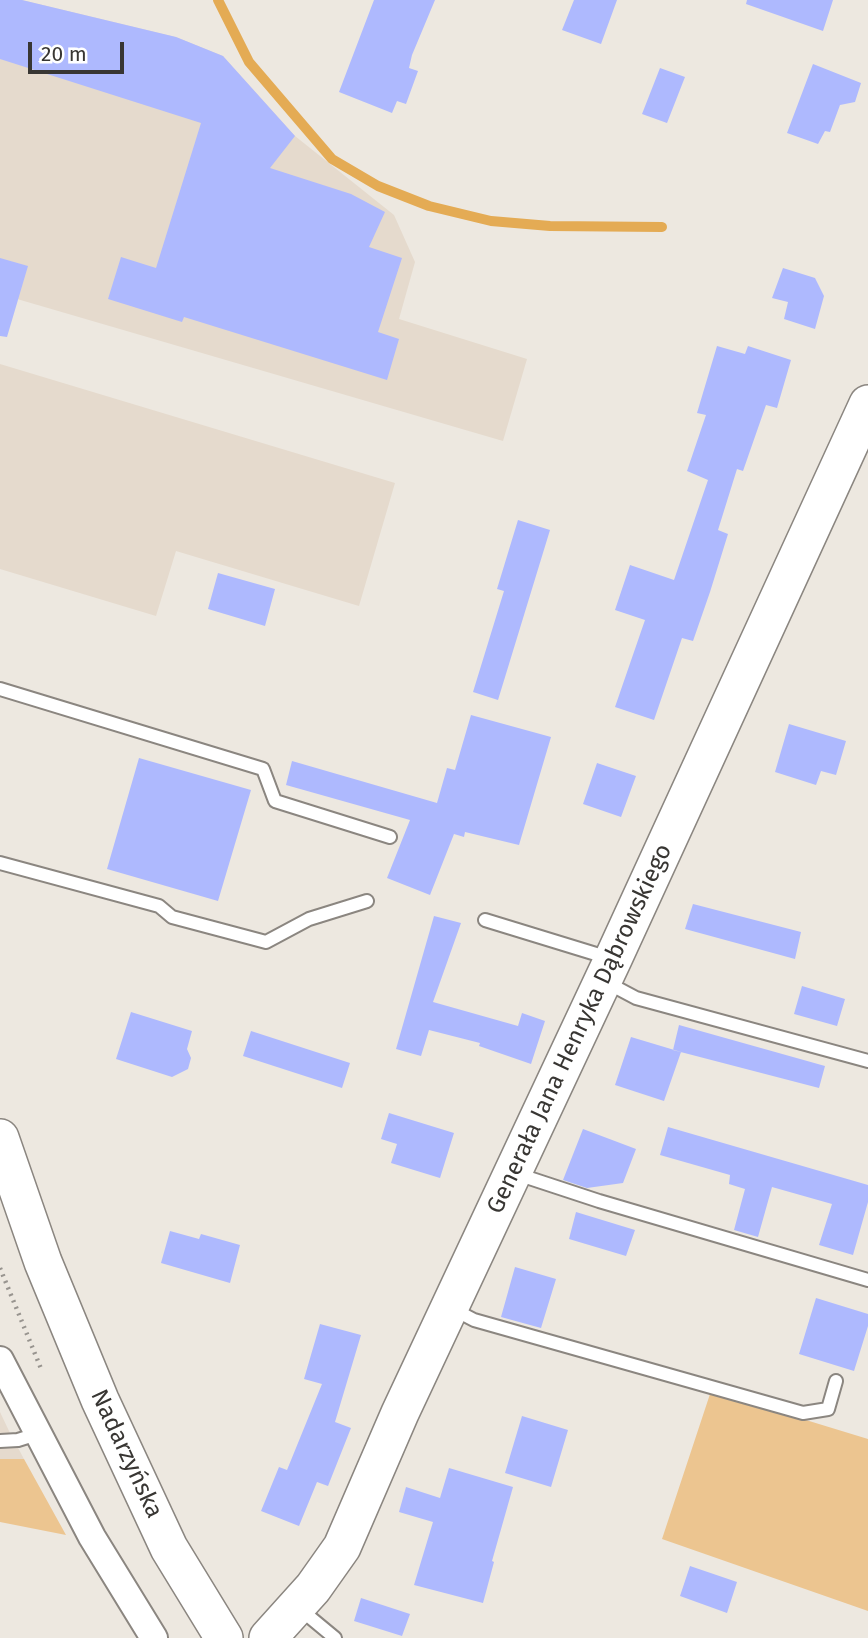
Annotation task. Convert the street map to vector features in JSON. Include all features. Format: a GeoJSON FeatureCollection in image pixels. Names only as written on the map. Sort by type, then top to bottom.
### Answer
{"type":"FeatureCollection","features":[{"type":"Feature","properties":{"kind":"street","name":"Generała Jana Henryka Dąbrowskiego"},"geometry":{"type":"LineString","coordinates":[[268,1638],[327,1570],[342,1547],[400,1413],[608,970],[868,404]]}},
{"type":"Feature","properties":{"kind":"street","name":"Nadarzyńska"},"geometry":{"type":"LineString","coordinates":[[0,1138],[43,1262],[100,1400],[169,1548],[224,1638]]}},
{"type":"Feature","properties":{"kind":"street"},"geometry":{"type":"LineString","coordinates":[[0,1360],[92,1537],[154,1638]]}},
{"type":"Feature","properties":{"kind":"lane"},"geometry":{"type":"LineString","coordinates":[[0,689],[263,769],[275,801],[390,837]]}},
{"type":"Feature","properties":{"kind":"lane"},"geometry":{"type":"LineString","coordinates":[[0,863],[159,906],[172,917],[266,942],[309,919],[367,901]]}},
{"type":"Feature","properties":{"kind":"lane"},"geometry":{"type":"LineString","coordinates":[[485,920],[608,970],[636,998],[868,1061]]}},
{"type":"Feature","properties":{"kind":"lane"},"geometry":{"type":"LineString","coordinates":[[513,1173],[868,1280]]}},
{"type":"Feature","properties":{"kind":"lane"},"geometry":{"type":"LineString","coordinates":[[450,1307],[474,1320],[803,1413],[828,1409],[836,1381]]}},
{"type":"Feature","properties":{"kind":"lane"},"geometry":{"type":"LineString","coordinates":[[0,1441],[18,1440],[37,1434]]}},
{"type":"Feature","properties":{"kind":"lane"},"geometry":{"type":"LineString","coordinates":[[297,1606],[317,1626],[335,1638]]}},
{"type":"Feature","properties":{"kind":"shaded area"},"geometry":{"type":"Polygon","coordinates":[[[0,0],[22,0],[176,37],[223,56],[295,136],[394,215],[415,262],[399,319],[527,359],[503,441],[0,294],[0,0]]]}},
{"type":"Feature","properties":{"kind":"shaded area"},"geometry":{"type":"Polygon","coordinates":[[[0,364],[395,483],[359,606],[176,551],[156,616],[0,569],[0,364]]]}},
{"type":"Feature","properties":{"kind":"shaded area"},"geometry":{"type":"Polygon","coordinates":[[[711,1391],[868,1439],[868,1611],[662,1539],[711,1391]]]}},
{"type":"Feature","properties":{"kind":"shaded area"},"geometry":{"type":"Polygon","coordinates":[[[0,1412],[9,1431],[24,1459],[0,1459],[0,1412]]]}},
{"type":"Feature","properties":{"kind":"shaded area"},"geometry":{"type":"Polygon","coordinates":[[[0,1459],[24,1459],[66,1535],[0,1522],[0,1459]]]}},
{"type":"Feature","properties":{"kind":"building"},"geometry":{"type":"Polygon","coordinates":[[[0,0],[22,0],[176,37],[223,56],[295,136],[270,168],[351,194],[385,212],[369,247],[402,258],[378,332],[399,339],[387,380],[184,317],[182,322],[108,299],[121,257],[156,268],[201,123],[0,59],[0,0]]]}},
{"type":"Feature","properties":{"kind":"building"},"geometry":{"type":"Polygon","coordinates":[[[374,0],[435,0],[412,55],[409,68],[418,71],[406,104],[397,101],[392,113],[339,92],[374,0]]]}},
{"type":"Feature","properties":{"kind":"building"},"geometry":{"type":"Polygon","coordinates":[[[574,0],[617,0],[601,44],[562,30],[574,0]]]}},
{"type":"Feature","properties":{"kind":"building"},"geometry":{"type":"Polygon","coordinates":[[[747,0],[833,0],[823,31],[746,4],[747,0]]]}},
{"type":"Feature","properties":{"kind":"building"},"geometry":{"type":"Polygon","coordinates":[[[813,64],[861,83],[855,102],[840,105],[830,132],[825,131],[818,144],[787,133],[813,64]]]}},
{"type":"Feature","properties":{"kind":"building"},"geometry":{"type":"Polygon","coordinates":[[[660,68],[685,77],[667,123],[642,114],[660,68]]]}},
{"type":"Feature","properties":{"kind":"building"},"geometry":{"type":"Polygon","coordinates":[[[0,258],[28,266],[7,337],[0,336],[0,258]]]}},
{"type":"Feature","properties":{"kind":"building"},"geometry":{"type":"Polygon","coordinates":[[[783,268],[815,278],[824,296],[815,329],[784,319],[788,302],[772,298],[783,268]]]}},
{"type":"Feature","properties":{"kind":"building"},"geometry":{"type":"Polygon","coordinates":[[[717,346],[745,354],[748,346],[791,360],[777,408],[766,405],[743,471],[737,469],[718,530],[728,534],[710,592],[693,641],[682,638],[654,720],[615,707],[645,620],[615,610],[630,565],[674,580],[708,480],[687,471],[706,415],[697,413],[717,346]]]}},
{"type":"Feature","properties":{"kind":"building"},"geometry":{"type":"Polygon","coordinates":[[[518,520],[550,530],[498,700],[473,692],[504,591],[497,589],[518,520]]]}},
{"type":"Feature","properties":{"kind":"building"},"geometry":{"type":"Polygon","coordinates":[[[218,573],[275,589],[265,626],[208,609],[218,573]]]}},
{"type":"Feature","properties":{"kind":"building"},"geometry":{"type":"Polygon","coordinates":[[[471,715],[551,737],[519,845],[465,832],[464,837],[454,834],[430,895],[387,878],[410,820],[286,785],[292,761],[437,803],[447,768],[455,770],[471,715]]]}},
{"type":"Feature","properties":{"kind":"building"},"geometry":{"type":"Polygon","coordinates":[[[789,724],[846,741],[836,775],[821,771],[816,785],[775,772],[789,724]]]}},
{"type":"Feature","properties":{"kind":"building"},"geometry":{"type":"Polygon","coordinates":[[[139,758],[251,790],[218,901],[107,869],[139,758]]]}},
{"type":"Feature","properties":{"kind":"building"},"geometry":{"type":"Polygon","coordinates":[[[597,763],[636,776],[621,817],[583,804],[597,763]]]}},
{"type":"Feature","properties":{"kind":"building"},"geometry":{"type":"Polygon","coordinates":[[[693,904],[801,932],[795,959],[685,929],[693,904]]]}},
{"type":"Feature","properties":{"kind":"building"},"geometry":{"type":"Polygon","coordinates":[[[434,916],[461,923],[433,1002],[518,1026],[522,1013],[545,1021],[531,1064],[479,1046],[480,1043],[429,1030],[421,1056],[396,1049],[434,916]]]}},
{"type":"Feature","properties":{"kind":"building"},"geometry":{"type":"Polygon","coordinates":[[[802,986],[845,999],[837,1026],[794,1014],[802,986]]]}},
{"type":"Feature","properties":{"kind":"building"},"geometry":{"type":"Polygon","coordinates":[[[131,1012],[192,1031],[187,1049],[191,1058],[188,1069],[172,1077],[116,1059],[131,1012]]]}},
{"type":"Feature","properties":{"kind":"building"},"geometry":{"type":"Polygon","coordinates":[[[679,1025],[825,1066],[819,1088],[673,1050],[679,1025]]]}},
{"type":"Feature","properties":{"kind":"building"},"geometry":{"type":"Polygon","coordinates":[[[251,1031],[350,1063],[342,1088],[243,1056],[251,1031]]]}},
{"type":"Feature","properties":{"kind":"building"},"geometry":{"type":"Polygon","coordinates":[[[631,1037],[681,1052],[664,1101],[615,1085],[631,1037]]]}},
{"type":"Feature","properties":{"kind":"building"},"geometry":{"type":"Polygon","coordinates":[[[389,1113],[454,1133],[440,1178],[391,1163],[397,1144],[381,1139],[389,1113]]]}},
{"type":"Feature","properties":{"kind":"building"},"geometry":{"type":"Polygon","coordinates":[[[668,1127],[868,1185],[868,1202],[853,1255],[819,1245],[832,1204],[772,1187],[758,1237],[734,1230],[745,1189],[729,1184],[730,1175],[660,1155],[668,1127]]]}},
{"type":"Feature","properties":{"kind":"building"},"geometry":{"type":"Polygon","coordinates":[[[583,1129],[636,1149],[623,1183],[587,1188],[563,1180],[583,1129]]]}},
{"type":"Feature","properties":{"kind":"building"},"geometry":{"type":"Polygon","coordinates":[[[576,1212],[635,1230],[626,1256],[569,1239],[576,1212]]]}},
{"type":"Feature","properties":{"kind":"building"},"geometry":{"type":"Polygon","coordinates":[[[170,1231],[199,1239],[201,1234],[240,1245],[230,1283],[161,1263],[170,1231]]]}},
{"type":"Feature","properties":{"kind":"building"},"geometry":{"type":"Polygon","coordinates":[[[515,1267],[556,1279],[541,1328],[501,1317],[515,1267]]]}},
{"type":"Feature","properties":{"kind":"building"},"geometry":{"type":"Polygon","coordinates":[[[816,1298],[868,1314],[868,1326],[854,1371],[799,1354],[816,1298]]]}},
{"type":"Feature","properties":{"kind":"building"},"geometry":{"type":"Polygon","coordinates":[[[320,1324],[361,1335],[335,1422],[351,1428],[328,1486],[317,1482],[299,1526],[261,1511],[279,1467],[287,1470],[322,1384],[304,1379],[320,1324]]]}},
{"type":"Feature","properties":{"kind":"building"},"geometry":{"type":"Polygon","coordinates":[[[522,1416],[568,1430],[551,1487],[505,1473],[522,1416]]]}},
{"type":"Feature","properties":{"kind":"building"},"geometry":{"type":"Polygon","coordinates":[[[449,1468],[513,1487],[483,1603],[414,1585],[433,1522],[399,1512],[406,1487],[440,1498],[449,1468]]]}},
{"type":"Feature","properties":{"kind":"building"},"geometry":{"type":"Polygon","coordinates":[[[690,1566],[737,1582],[727,1613],[680,1596],[690,1566]]]}},
{"type":"Feature","properties":{"kind":"building"},"geometry":{"type":"Polygon","coordinates":[[[361,1598],[410,1614],[402,1636],[354,1621],[361,1598]]]}},
{"type":"Feature","properties":{"kind":"waterway"},"geometry":{"type":"LineString","coordinates":[[218,0],[249,62],[332,159],[378,186],[429,206],[491,221],[550,226],[662,227]]}}]}
